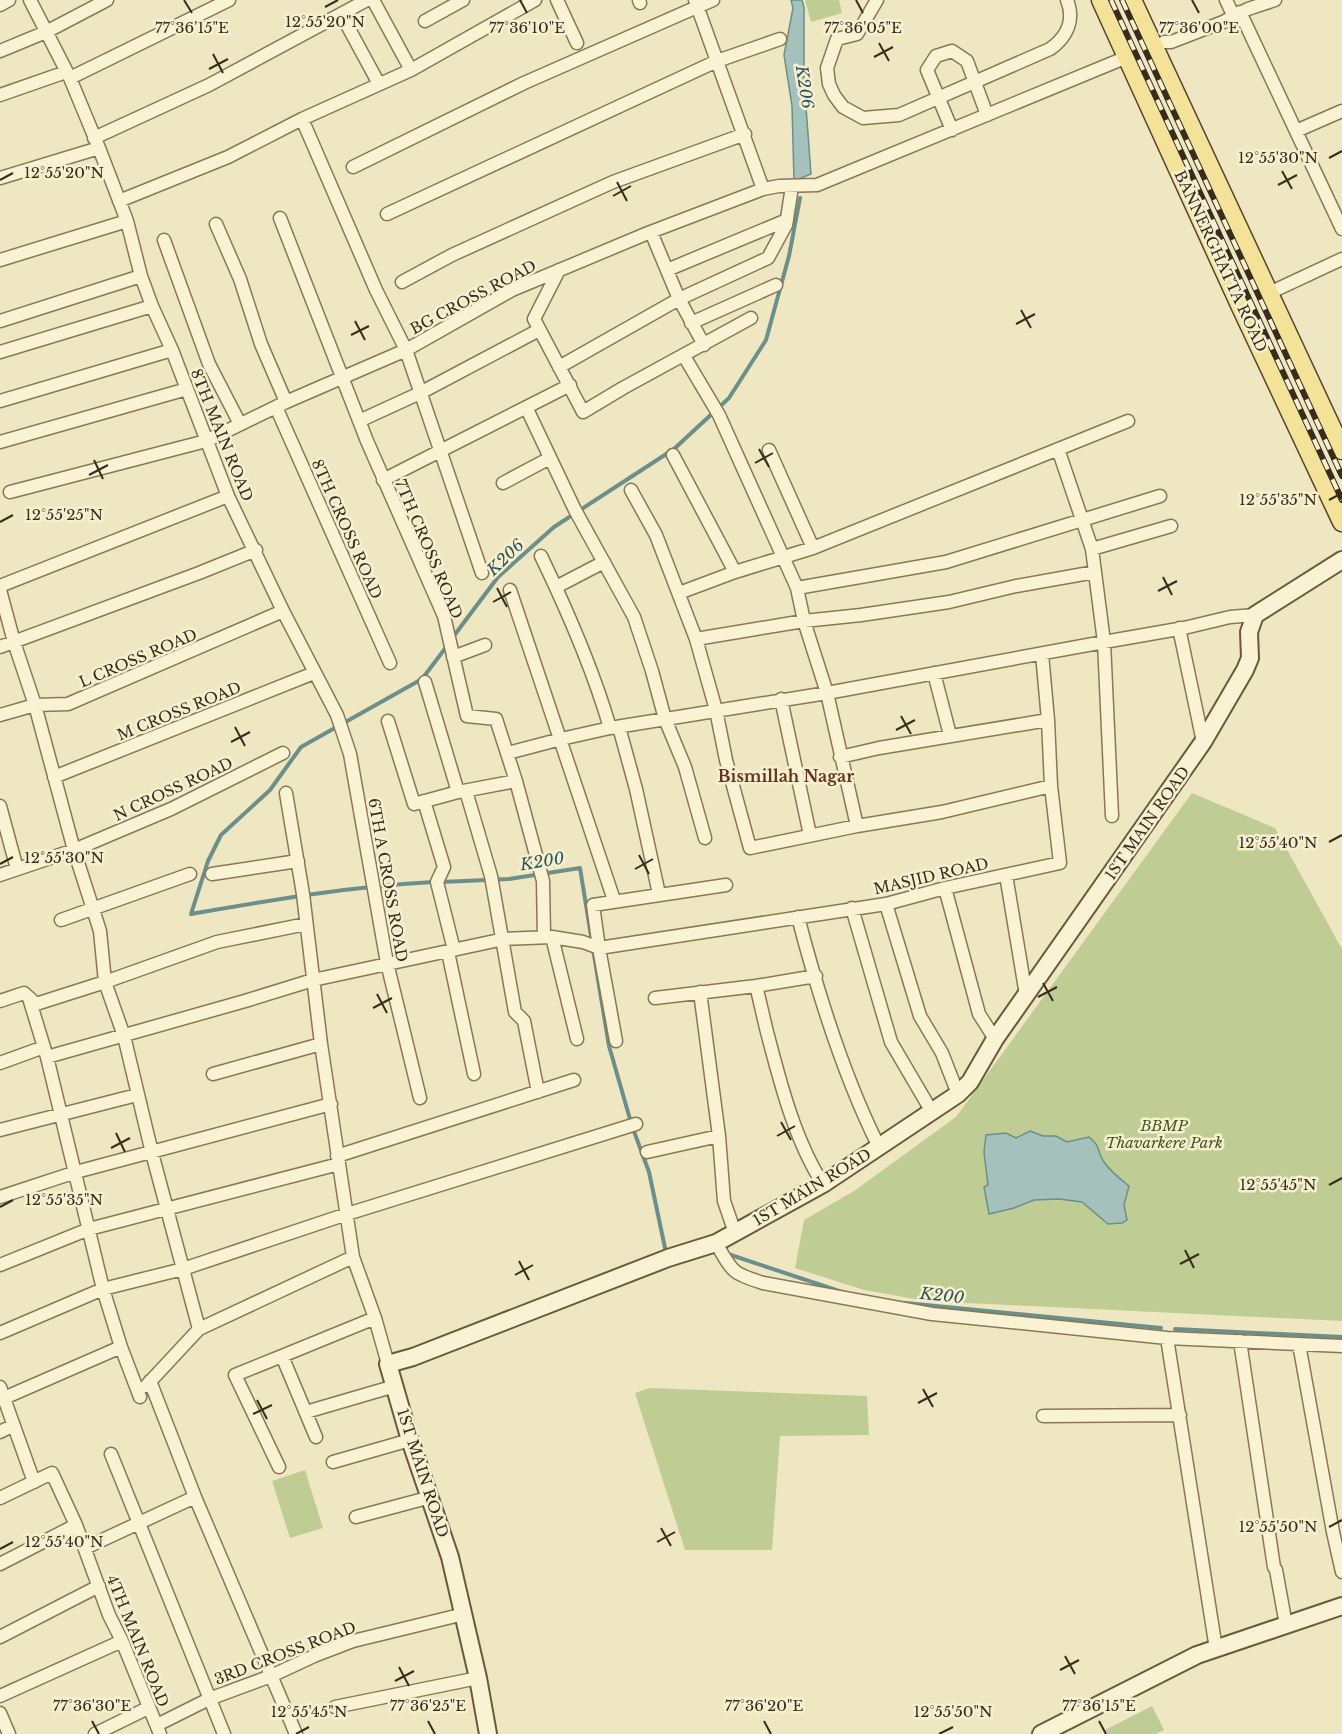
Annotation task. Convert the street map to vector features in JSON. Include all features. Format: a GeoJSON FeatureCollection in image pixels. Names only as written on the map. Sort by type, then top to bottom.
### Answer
{"type":"FeatureCollection","features":[{"type":"Feature","properties":{"kind":"main road","name":"BANNERGHATTA ROAD"},"geometry":{"type":"LineString","coordinates":[[1101,0],[1342,522]]}},
{"type":"Feature","properties":{"kind":"main road","name":"BANNERGHATTA ROAD"},"geometry":{"type":"LineString","coordinates":[[1132,0],[1159,44],[1269,293],[1342,450]]}},
{"type":"Feature","properties":{"kind":"street"},"geometry":{"type":"LineString","coordinates":[[0,5],[9,0]]}},
{"type":"Feature","properties":{"kind":"street","name":"8TH MAIN ROAD"},"geometry":{"type":"LineString","coordinates":[[30,0],[68,75],[96,143],[127,221],[141,276],[152,306],[172,350],[228,495],[314,672]]}},
{"type":"Feature","properties":{"kind":"street"},"geometry":{"type":"LineString","coordinates":[[0,51],[46,32],[107,0]]}},
{"type":"Feature","properties":{"kind":"street"},"geometry":{"type":"LineString","coordinates":[[0,95],[68,75],[229,0]]}},
{"type":"Feature","properties":{"kind":"street"},"geometry":{"type":"LineString","coordinates":[[373,0],[411,70]]}},
{"type":"Feature","properties":{"kind":"street"},"geometry":{"type":"LineString","coordinates":[[425,21],[463,0]]}},
{"type":"Feature","properties":{"kind":"street"},"geometry":{"type":"LineString","coordinates":[[119,201],[228,157],[302,119],[411,70],[535,0]]}},
{"type":"Feature","properties":{"kind":"street"},"geometry":{"type":"LineString","coordinates":[[557,0],[578,43]]}},
{"type":"Feature","properties":{"kind":"street"},"geometry":{"type":"LineString","coordinates":[[353,167],[524,83],[696,3],[713,0]]}},
{"type":"Feature","properties":{"kind":"street"},"geometry":{"type":"LineString","coordinates":[[877,0],[857,34],[837,39],[827,68],[829,84],[834,95],[847,110],[863,118],[899,116],[1056,45],[1069,25],[1070,9],[1067,0]]}},
{"type":"Feature","properties":{"kind":"street"},"geometry":{"type":"LineString","coordinates":[[1226,0],[1237,14],[1342,229]]}},
{"type":"Feature","properties":{"kind":"street"},"geometry":{"type":"LineString","coordinates":[[1237,14],[1264,0]]}},
{"type":"Feature","properties":{"kind":"street"},"geometry":{"type":"LineString","coordinates":[[1159,44],[1221,17],[1237,14],[1275,0]]}},
{"type":"Feature","properties":{"kind":"street"},"geometry":{"type":"LineString","coordinates":[[0,178],[96,143],[209,85],[361,1]]}},
{"type":"Feature","properties":{"kind":"street"},"geometry":{"type":"LineString","coordinates":[[696,3],[763,189]]}},
{"type":"Feature","properties":{"kind":"street"},"geometry":{"type":"LineString","coordinates":[[341,14],[379,84]]}},
{"type":"Feature","properties":{"kind":"street"},"geometry":{"type":"LineString","coordinates":[[387,214],[717,61],[780,39]]}},
{"type":"Feature","properties":{"kind":"street"},"geometry":{"type":"LineString","coordinates":[[952,130],[927,70],[936,56],[952,51],[967,61],[987,115]]}},
{"type":"Feature","properties":{"kind":"street","name":"BG CROSS ROAD"},"geometry":{"type":"LineString","coordinates":[[10,492],[206,441],[281,404],[406,350],[512,290],[651,232],[763,189],[817,185],[1127,57]]}},
{"type":"Feature","properties":{"kind":"street"},"geometry":{"type":"LineString","coordinates":[[1296,131],[1342,111]]}},
{"type":"Feature","properties":{"kind":"street"},"geometry":{"type":"LineString","coordinates":[[302,119],[376,290],[406,350],[482,573]]}},
{"type":"Feature","properties":{"kind":"street"},"geometry":{"type":"LineString","coordinates":[[402,282],[452,255],[613,182],[745,134]]}},
{"type":"Feature","properties":{"kind":"street"},"geometry":{"type":"LineString","coordinates":[[559,367],[679,299],[768,258],[787,220],[797,188]]}},
{"type":"Feature","properties":{"kind":"street","name":"7TH CROSS ROAD"},"geometry":{"type":"LineString","coordinates":[[280,218],[383,480],[444,616],[467,716],[496,719],[508,753],[543,881],[548,937],[578,1039]]}},
{"type":"Feature","properties":{"kind":"street"},"geometry":{"type":"LineString","coordinates":[[667,270],[787,220]]}},
{"type":"Feature","properties":{"kind":"street"},"geometry":{"type":"LineString","coordinates":[[0,260],[127,221]]}},
{"type":"Feature","properties":{"kind":"street","name":"8TH CROSS ROAD"},"geometry":{"type":"LineString","coordinates":[[216,224],[240,279],[281,404],[390,663]]}},
{"type":"Feature","properties":{"kind":"street"},"geometry":{"type":"LineString","coordinates":[[651,232],[679,299],[704,345]]}},
{"type":"Feature","properties":{"kind":"street"},"geometry":{"type":"LineString","coordinates":[[164,240],[209,364],[240,424]]}},
{"type":"Feature","properties":{"kind":"street"},"geometry":{"type":"LineString","coordinates":[[1269,293],[1342,259]]}},
{"type":"Feature","properties":{"kind":"street"},"geometry":{"type":"LineString","coordinates":[[560,270],[534,319],[583,412],[752,318]]}},
{"type":"Feature","properties":{"kind":"street"},"geometry":{"type":"LineString","coordinates":[[0,321],[141,276]]}},
{"type":"Feature","properties":{"kind":"street"},"geometry":{"type":"LineString","coordinates":[[691,323],[776,285]]}},
{"type":"Feature","properties":{"kind":"street"},"geometry":{"type":"LineString","coordinates":[[0,352],[152,306]]}},
{"type":"Feature","properties":{"kind":"street"},"geometry":{"type":"LineString","coordinates":[[359,421],[420,393],[539,330]]}},
{"type":"Feature","properties":{"kind":"street"},"geometry":{"type":"LineString","coordinates":[[0,400],[172,350]]}},
{"type":"Feature","properties":{"kind":"street"},"geometry":{"type":"LineString","coordinates":[[684,356],[719,416],[797,588],[804,621],[826,693],[857,826]]}},
{"type":"Feature","properties":{"kind":"street"},"geometry":{"type":"LineString","coordinates":[[383,480],[527,409],[570,385]]}},
{"type":"Feature","properties":{"kind":"street"},"geometry":{"type":"LineString","coordinates":[[0,442],[187,389]]}},
{"type":"Feature","properties":{"kind":"street"},"geometry":{"type":"LineString","coordinates":[[527,409],[577,514],[634,617],[665,719],[685,767],[705,838]]}},
{"type":"Feature","properties":{"kind":"street"},"geometry":{"type":"LineString","coordinates":[[679,592],[813,548],[1128,421]]}},
{"type":"Feature","properties":{"kind":"street"},"geometry":{"type":"LineString","coordinates":[[1058,449],[1092,549],[1104,642],[1112,816]]}},
{"type":"Feature","properties":{"kind":"street"},"geometry":{"type":"LineString","coordinates":[[769,450],[813,548]]}},
{"type":"Feature","properties":{"kind":"street"},"geometry":{"type":"LineString","coordinates":[[673,454],[735,572]]}},
{"type":"Feature","properties":{"kind":"street"},"geometry":{"type":"LineString","coordinates":[[503,483],[550,458]]}},
{"type":"Feature","properties":{"kind":"street"},"geometry":{"type":"LineString","coordinates":[[631,490],[656,535],[696,639],[750,848],[857,826],[942,812],[1051,786]]}},
{"type":"Feature","properties":{"kind":"street"},"geometry":{"type":"LineString","coordinates":[[199,1329],[137,1095],[124,1036],[105,982],[100,931],[74,850],[35,705],[14,642],[0,588],[228,495]]}},
{"type":"Feature","properties":{"kind":"street"},"geometry":{"type":"LineString","coordinates":[[797,588],[946,562],[1160,496]]}},
{"type":"Feature","properties":{"kind":"street"},"geometry":{"type":"LineString","coordinates":[[1092,549],[1171,526]]}},
{"type":"Feature","properties":{"kind":"street"},"geometry":{"type":"LineString","coordinates":[[0,647],[256,550]]}},
{"type":"Feature","properties":{"kind":"street"},"geometry":{"type":"LineString","coordinates":[[541,556],[615,728],[636,789],[659,894]]}},
{"type":"Feature","properties":{"kind":"street"},"geometry":{"type":"LineString","coordinates":[[508,753],[615,728],[1042,654],[1230,616],[1255,615],[1342,560]]}},
{"type":"Feature","properties":{"kind":"street"},"geometry":{"type":"LineString","coordinates":[[556,587],[604,562]]}},
{"type":"Feature","properties":{"kind":"street"},"geometry":{"type":"LineString","coordinates":[[696,639],[804,621],[949,602],[1016,586],[1095,572]]}},
{"type":"Feature","properties":{"kind":"street"},"geometry":{"type":"LineString","coordinates":[[510,590],[614,900]]}},
{"type":"Feature","properties":{"kind":"street","name":"L CROSS ROAD"},"geometry":{"type":"LineString","coordinates":[[0,715],[35,705],[68,704],[283,611]]}},
{"type":"Feature","properties":{"kind":"street","name":"1ST MAIN ROAD"},"geometry":{"type":"LineString","coordinates":[[489,1734],[450,1557],[410,1440],[388,1364],[413,1357],[668,1258],[716,1243],[823,1184],[958,1094],[970,1082],[995,1039],[1203,742],[1250,658],[1250,632],[1255,615]]}},
{"type":"Feature","properties":{"kind":"street"},"geometry":{"type":"LineString","coordinates":[[1179,628],[1203,742]]}},
{"type":"Feature","properties":{"kind":"street"},"geometry":{"type":"LineString","coordinates":[[453,657],[485,645]]}},
{"type":"Feature","properties":{"kind":"street","name":"MASJID ROAD"},"geometry":{"type":"LineString","coordinates":[[599,948],[886,904],[945,888],[1060,863],[1051,786],[1042,654]]}},
{"type":"Feature","properties":{"kind":"street","name":"M CROSS ROAD"},"geometry":{"type":"LineString","coordinates":[[54,777],[314,672]]}},
{"type":"Feature","properties":{"kind":"street","name":"6TH A CROSS ROAD"},"geometry":{"type":"LineString","coordinates":[[314,672],[337,715],[350,754],[387,963],[420,1098]]}},
{"type":"Feature","properties":{"kind":"street"},"geometry":{"type":"LineString","coordinates":[[934,673],[950,735]]}},
{"type":"Feature","properties":{"kind":"street"},"geometry":{"type":"LineString","coordinates":[[425,682],[491,876],[504,939],[515,1012],[524,1021],[538,1092]]}},
{"type":"Feature","properties":{"kind":"street"},"geometry":{"type":"LineString","coordinates":[[781,699],[810,836]]}},
{"type":"Feature","properties":{"kind":"street"},"geometry":{"type":"LineString","coordinates":[[840,758],[879,748],[950,735],[1048,720]]}},
{"type":"Feature","properties":{"kind":"street"},"geometry":{"type":"LineString","coordinates":[[388,721],[414,804],[462,791],[516,781]]}},
{"type":"Feature","properties":{"kind":"street","name":"N CROSS ROAD"},"geometry":{"type":"LineString","coordinates":[[0,875],[74,850],[171,809],[283,753]]}},
{"type":"Feature","properties":{"kind":"street"},"geometry":{"type":"LineString","coordinates":[[286,793],[298,861],[321,1044],[353,1257],[375,1318],[388,1364]]}},
{"type":"Feature","properties":{"kind":"street"},"geometry":{"type":"LineString","coordinates":[[424,801],[444,867],[437,882],[474,1074]]}},
{"type":"Feature","properties":{"kind":"street"},"geometry":{"type":"LineString","coordinates":[[0,806],[17,869]]}},
{"type":"Feature","properties":{"kind":"street"},"geometry":{"type":"LineString","coordinates":[[212,874],[298,861]]}},
{"type":"Feature","properties":{"kind":"street"},"geometry":{"type":"LineString","coordinates":[[61,920],[190,874]]}},
{"type":"Feature","properties":{"kind":"street"},"geometry":{"type":"LineString","coordinates":[[1006,875],[1026,995]]}},
{"type":"Feature","properties":{"kind":"street"},"geometry":{"type":"LineString","coordinates":[[616,1041],[593,904],[726,885]]}},
{"type":"Feature","properties":{"kind":"street"},"geometry":{"type":"LineString","coordinates":[[945,888],[979,1014],[995,1039]]}},
{"type":"Feature","properties":{"kind":"street"},"geometry":{"type":"LineString","coordinates":[[886,904],[920,1016],[942,1053],[958,1094]]}},
{"type":"Feature","properties":{"kind":"street"},"geometry":{"type":"LineString","coordinates":[[852,908],[891,1042],[932,1112]]}},
{"type":"Feature","properties":{"kind":"street"},"geometry":{"type":"LineString","coordinates":[[798,917],[808,957],[847,1072],[863,1115],[879,1147]]}},
{"type":"Feature","properties":{"kind":"street"},"geometry":{"type":"LineString","coordinates":[[0,1001],[24,993],[36,1004],[217,942],[306,924]]}},
{"type":"Feature","properties":{"kind":"street"},"geometry":{"type":"LineString","coordinates":[[0,1063],[124,1036],[313,980],[504,939],[548,937],[583,942],[599,948]]}},
{"type":"Feature","properties":{"kind":"street"},"geometry":{"type":"LineString","coordinates":[[655,998],[816,976]]}},
{"type":"Feature","properties":{"kind":"street"},"geometry":{"type":"LineString","coordinates":[[756,986],[772,1051],[804,1149],[823,1184]]}},
{"type":"Feature","properties":{"kind":"street"},"geometry":{"type":"LineString","coordinates":[[700,992],[719,1136],[723,1201],[735,1233]]}},
{"type":"Feature","properties":{"kind":"street"},"geometry":{"type":"LineString","coordinates":[[29,998],[76,1172],[103,1289],[140,1397],[150,1381],[199,1329],[353,1257]]}},
{"type":"Feature","properties":{"kind":"street"},"geometry":{"type":"LineString","coordinates":[[213,1074],[321,1044]]}},
{"type":"Feature","properties":{"kind":"street"},"geometry":{"type":"LineString","coordinates":[[0,1265],[89,1229],[338,1160],[574,1080]]}},
{"type":"Feature","properties":{"kind":"street"},"geometry":{"type":"LineString","coordinates":[[0,1130],[137,1095]]}},
{"type":"Feature","properties":{"kind":"street"},"geometry":{"type":"LineString","coordinates":[[0,1197],[76,1172],[331,1104]]}},
{"type":"Feature","properties":{"kind":"street"},"geometry":{"type":"LineString","coordinates":[[0,1333],[103,1289],[183,1269],[347,1214],[636,1124]]}},
{"type":"Feature","properties":{"kind":"street"},"geometry":{"type":"LineString","coordinates":[[647,1152],[719,1136]]}},
{"type":"Feature","properties":{"kind":"street"},"geometry":{"type":"LineString","coordinates":[[716,1243],[731,1269],[741,1276],[763,1283],[932,1314],[1167,1338],[1342,1346]]}},
{"type":"Feature","properties":{"kind":"street"},"geometry":{"type":"LineString","coordinates":[[279,1467],[235,1375],[375,1318]]}},
{"type":"Feature","properties":{"kind":"street"},"geometry":{"type":"LineString","coordinates":[[1167,1338],[1216,1648]]}},
{"type":"Feature","properties":{"kind":"street"},"geometry":{"type":"LineString","coordinates":[[1240,1341],[1274,1567],[1286,1625]]}},
{"type":"Feature","properties":{"kind":"street"},"geometry":{"type":"LineString","coordinates":[[1299,1344],[1342,1572]]}},
{"type":"Feature","properties":{"kind":"street"},"geometry":{"type":"LineString","coordinates":[[0,1498],[34,1482],[12,1426],[2,1392],[121,1347]]}},
{"type":"Feature","properties":{"kind":"street"},"geometry":{"type":"LineString","coordinates":[[282,1356],[316,1437]]}},
{"type":"Feature","properties":{"kind":"street"},"geometry":{"type":"LineString","coordinates":[[150,1381],[195,1497],[296,1734]]}},
{"type":"Feature","properties":{"kind":"street"},"geometry":{"type":"LineString","coordinates":[[306,1412],[395,1386]]}},
{"type":"Feature","properties":{"kind":"street"},"geometry":{"type":"LineString","coordinates":[[1043,1416],[1180,1415]]}},
{"type":"Feature","properties":{"kind":"street"},"geometry":{"type":"LineString","coordinates":[[0,1432],[12,1426]]}},
{"type":"Feature","properties":{"kind":"street"},"geometry":{"type":"LineString","coordinates":[[333,1462],[410,1440]]}},
{"type":"Feature","properties":{"kind":"street"},"geometry":{"type":"LineString","coordinates":[[111,1454],[224,1734]]}},
{"type":"Feature","properties":{"kind":"street","name":"4TH MAIN ROAD"},"geometry":{"type":"LineString","coordinates":[[34,1482],[52,1473],[76,1525],[109,1615],[158,1730]]}},
{"type":"Feature","properties":{"kind":"street"},"geometry":{"type":"LineString","coordinates":[[85,1548],[195,1497]]}},
{"type":"Feature","properties":{"kind":"street"},"geometry":{"type":"LineString","coordinates":[[356,1516],[431,1497]]}},
{"type":"Feature","properties":{"kind":"street"},"geometry":{"type":"LineString","coordinates":[[0,1564],[76,1525]]}},
{"type":"Feature","properties":{"kind":"street"},"geometry":{"type":"LineString","coordinates":[[0,1637],[99,1586]]}},
{"type":"Feature","properties":{"kind":"street"},"geometry":{"type":"LineString","coordinates":[[1041,1734],[1197,1655],[1342,1606]]}},
{"type":"Feature","properties":{"kind":"street","name":"3RD CROSS ROAD"},"geometry":{"type":"LineString","coordinates":[[158,1730],[209,1699],[271,1676],[353,1641],[464,1614]]}},
{"type":"Feature","properties":{"kind":"street"},"geometry":{"type":"LineString","coordinates":[[0,1696],[122,1641]]}},
{"type":"Feature","properties":{"kind":"street"},"geometry":{"type":"LineString","coordinates":[[335,1707],[478,1678]]}},
{"type":"Feature","properties":{"kind":"street"},"geometry":{"type":"LineString","coordinates":[[95,1734],[148,1708]]}},
{"type":"Feature","properties":{"kind":"street"},"geometry":{"type":"LineString","coordinates":[[0,1713],[9,1734]]}},
{"type":"Feature","properties":{"kind":"green space"},"geometry":{"type":"Polygon","coordinates":[[[805,0],[839,0],[842,13],[811,22],[805,0]]]}},
{"type":"Feature","properties":{"kind":"green space","name":"BBMP Thavarkere Park"},"geometry":{"type":"Polygon","coordinates":[[[1192,793],[1275,828],[1342,949],[1342,1321],[926,1301],[864,1290],[795,1268],[804,1220],[854,1191],[956,1117],[1192,793]]]}},
{"type":"Feature","properties":{"kind":"green space"},"geometry":{"type":"Polygon","coordinates":[[[649,1388],[867,1396],[869,1435],[780,1436],[772,1550],[685,1550],[635,1393],[649,1388]]]}},
{"type":"Feature","properties":{"kind":"green space"},"geometry":{"type":"Polygon","coordinates":[[[305,1470],[323,1528],[290,1538],[272,1481],[305,1470]]]}},
{"type":"Feature","properties":{"kind":"green space"},"geometry":{"type":"Polygon","coordinates":[[[1152,1706],[1164,1730],[1155,1734],[1107,1734],[1105,1730],[1152,1706]]]}},
{"type":"Feature","properties":{"kind":"water"},"geometry":{"type":"Polygon","coordinates":[[[791,0],[802,0],[804,7],[804,80],[811,174],[794,181],[792,106],[784,55],[793,8],[791,0]]]}},
{"type":"Feature","properties":{"kind":"water"},"geometry":{"type":"Polygon","coordinates":[[[1030,1131],[1043,1136],[1056,1136],[1067,1142],[1089,1137],[1093,1140],[1106,1165],[1129,1186],[1124,1205],[1127,1220],[1122,1223],[1108,1224],[1082,1202],[1059,1199],[1034,1200],[989,1214],[984,1187],[988,1185],[984,1152],[986,1135],[1006,1133],[1016,1138],[1030,1131]]]}},
{"type":"Feature","properties":{"kind":"waterway","name":"K206"},"geometry":{"type":"LineString","coordinates":[[453,637],[498,577],[554,527],[674,449],[729,398],[766,340],[789,256],[800,198]]}},
{"type":"Feature","properties":{"kind":"waterway","name":"K206"},"geometry":{"type":"LineString","coordinates":[[434,882],[342,890],[191,914],[208,861],[221,835],[270,790],[301,747],[422,679],[447,646]]}},
{"type":"Feature","properties":{"kind":"waterway","name":"K200"},"geometry":{"type":"LineString","coordinates":[[441,882],[509,879],[580,868],[592,942]]}},
{"type":"Feature","properties":{"kind":"waterway","name":"K200"},"geometry":{"type":"LineString","coordinates":[[593,949],[609,1046],[632,1126],[649,1172],[665,1248]]}},
{"type":"Feature","properties":{"kind":"waterway","name":"K200"},"geometry":{"type":"LineString","coordinates":[[728,1254],[845,1293]]}},
{"type":"Feature","properties":{"kind":"waterway","name":"K200"},"geometry":{"type":"LineString","coordinates":[[905,1303],[1161,1328]]}},
{"type":"Feature","properties":{"kind":"waterway","name":"K200"},"geometry":{"type":"LineString","coordinates":[[1175,1329],[1342,1337]]}},
{"type":"Feature","properties":{"kind":"railway"},"geometry":{"type":"LineString","coordinates":[[1111,0],[1342,500]]}},
{"type":"Feature","properties":{"kind":"railway"},"geometry":{"type":"LineString","coordinates":[[1122,0],[1342,476]]}},
{"type":"Feature","properties":{"kind":"district","name":"Bismillah Nagar"},"geometry":{"type":"Point","coordinates":[786,776]}}]}
